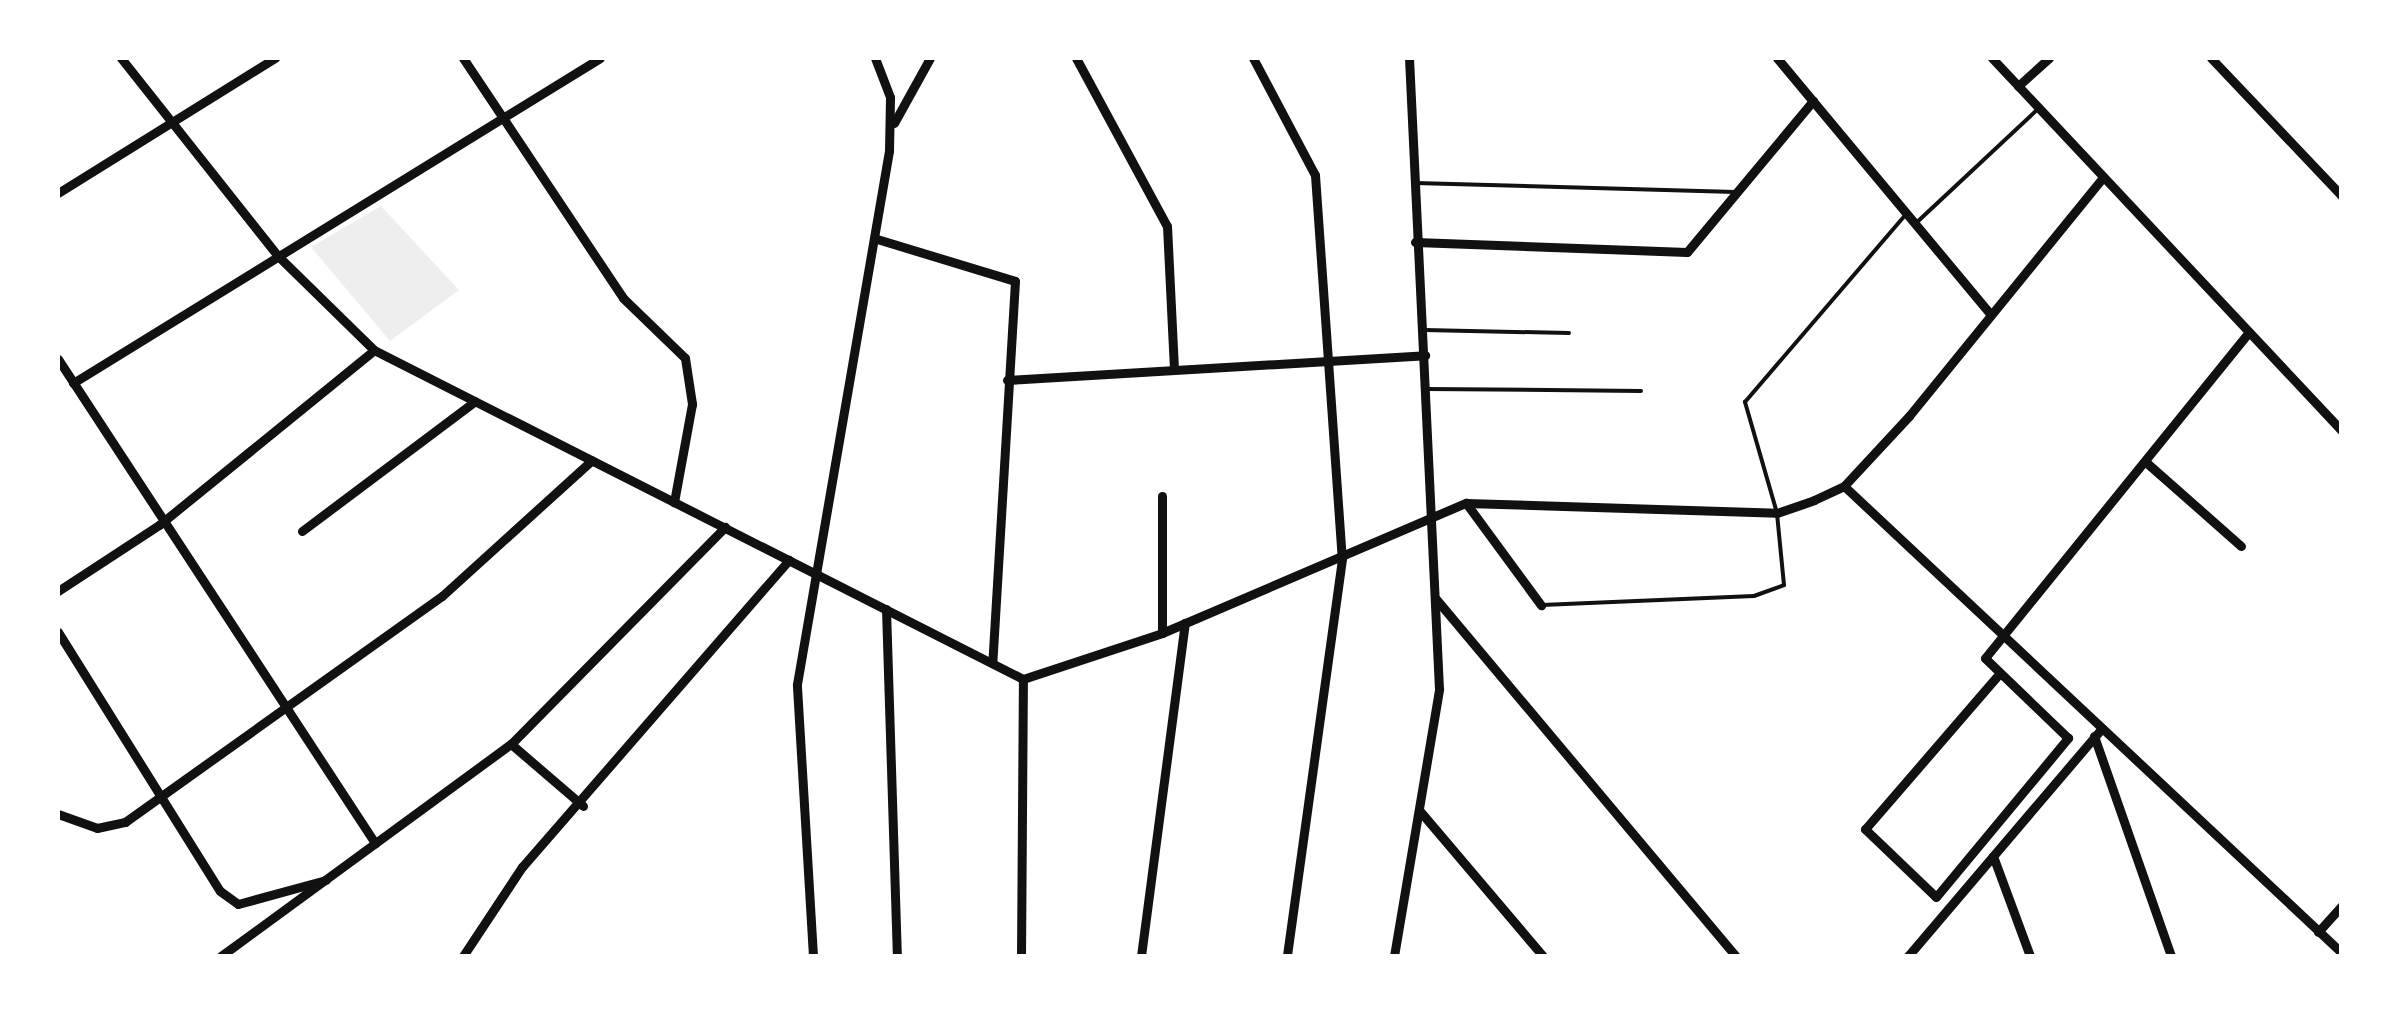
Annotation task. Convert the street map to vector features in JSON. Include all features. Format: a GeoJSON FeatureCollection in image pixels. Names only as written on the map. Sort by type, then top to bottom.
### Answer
{"type":"FeatureCollection","features":[{"type":"Feature","properties":{"kind":"street"},"geometry":{"type":"LineString","coordinates":[[121,58],[175,120],[278,256],[374,350],[1024,679],[1185,623],[1466,503],[1777,513],[1844,486],[1991,316],[2103,177]]}},
{"type":"Feature","properties":{"kind":"street"},"geometry":{"type":"LineString","coordinates":[[58,192],[275,58]]}},
{"type":"Feature","properties":{"kind":"street"},"geometry":{"type":"LineString","coordinates":[[463,58],[623,298],[685,358],[692,404],[674,502]]}},
{"type":"Feature","properties":{"kind":"street"},"geometry":{"type":"LineString","coordinates":[[73,383],[600,58]]}},
{"type":"Feature","properties":{"kind":"street"},"geometry":{"type":"LineString","coordinates":[[813,956],[796,744],[813,572],[877,239],[890,130],[875,58]]}},
{"type":"Feature","properties":{"kind":"street"},"geometry":{"type":"LineString","coordinates":[[890,130],[930,58]]}},
{"type":"Feature","properties":{"kind":"street"},"geometry":{"type":"LineString","coordinates":[[1076,58],[1168,226],[1174,368]]}},
{"type":"Feature","properties":{"kind":"street"},"geometry":{"type":"LineString","coordinates":[[1253,58],[1315,176],[1322,361],[1342,559],[1288,956]]}},
{"type":"Feature","properties":{"kind":"street"},"geometry":{"type":"LineString","coordinates":[[1394,956],[1439,689],[1437,514],[1415,242],[1409,58]]}},
{"type":"Feature","properties":{"kind":"street"},"geometry":{"type":"LineString","coordinates":[[1777,58],[1991,316]]}},
{"type":"Feature","properties":{"kind":"street"},"geometry":{"type":"LineString","coordinates":[[1992,58],[2342,431]]}},
{"type":"Feature","properties":{"kind":"street"},"geometry":{"type":"LineString","coordinates":[[2018,86],[2048,58]]}},
{"type":"Feature","properties":{"kind":"street"},"geometry":{"type":"LineString","coordinates":[[2211,58],[2342,196]]}},
{"type":"Feature","properties":{"kind":"street"},"geometry":{"type":"LineString","coordinates":[[1415,242],[1687,252],[1706,239],[1735,192],[1813,100]]}},
{"type":"Feature","properties":{"kind":"street"},"geometry":{"type":"LineString","coordinates":[[877,239],[1015,281],[992,663]]}},
{"type":"Feature","properties":{"kind":"street"},"geometry":{"type":"LineString","coordinates":[[2000,674],[1865,829],[1936,897],[2068,738],[1985,658],[2008,638],[2249,332]]}},
{"type":"Feature","properties":{"kind":"street"},"geometry":{"type":"LineString","coordinates":[[58,591],[159,525],[374,350]]}},
{"type":"Feature","properties":{"kind":"street"},"geometry":{"type":"LineString","coordinates":[[1007,380],[1424,355]]}},
{"type":"Feature","properties":{"kind":"street"},"geometry":{"type":"LineString","coordinates":[[58,359],[159,525],[374,843]]}},
{"type":"Feature","properties":{"kind":"street"},"geometry":{"type":"LineString","coordinates":[[302,531],[475,401]]}},
{"type":"Feature","properties":{"kind":"street"},"geometry":{"type":"LineString","coordinates":[[58,814],[97,828],[125,822],[442,596],[592,460]]}},
{"type":"Feature","properties":{"kind":"street"},"geometry":{"type":"LineString","coordinates":[[2148,464],[2241,546]]}},
{"type":"Feature","properties":{"kind":"street"},"geometry":{"type":"LineString","coordinates":[[1844,486],[2008,638],[2098,732],[2342,953]]}},
{"type":"Feature","properties":{"kind":"street"},"geometry":{"type":"LineString","coordinates":[[1162,496],[1162,632]]}},
{"type":"Feature","properties":{"kind":"street"},"geometry":{"type":"LineString","coordinates":[[1466,503],[1541,605]]}},
{"type":"Feature","properties":{"kind":"street"},"geometry":{"type":"LineString","coordinates":[[221,956],[342,873],[374,843],[511,744],[725,527]]}},
{"type":"Feature","properties":{"kind":"street"},"geometry":{"type":"LineString","coordinates":[[463,956],[522,867],[583,806],[789,560]]}},
{"type":"Feature","properties":{"kind":"street"},"geometry":{"type":"LineString","coordinates":[[1436,599],[1736,956]]}},
{"type":"Feature","properties":{"kind":"street"},"geometry":{"type":"LineString","coordinates":[[886,610],[897,956]]}},
{"type":"Feature","properties":{"kind":"street"},"geometry":{"type":"LineString","coordinates":[[1141,956],[1185,623]]}},
{"type":"Feature","properties":{"kind":"street"},"geometry":{"type":"LineString","coordinates":[[58,632],[160,796],[238,904],[342,873]]}},
{"type":"Feature","properties":{"kind":"street"},"geometry":{"type":"LineString","coordinates":[[1021,956],[1024,679]]}},
{"type":"Feature","properties":{"kind":"street"},"geometry":{"type":"LineString","coordinates":[[1908,956],[2098,732]]}},
{"type":"Feature","properties":{"kind":"street"},"geometry":{"type":"LineString","coordinates":[[2098,732],[2171,956]]}},
{"type":"Feature","properties":{"kind":"street"},"geometry":{"type":"LineString","coordinates":[[511,744],[583,806]]}},
{"type":"Feature","properties":{"kind":"street"},"geometry":{"type":"LineString","coordinates":[[1419,810],[1543,956]]}},
{"type":"Feature","properties":{"kind":"street"},"geometry":{"type":"LineString","coordinates":[[1993,856],[2030,956]]}},
{"type":"Feature","properties":{"kind":"street"},"geometry":{"type":"LineString","coordinates":[[2318,932],[2342,905]]}},
{"type":"Feature","properties":{"kind":"lane"},"geometry":{"type":"LineString","coordinates":[[1915,224],[2039,108]]}},
{"type":"Feature","properties":{"kind":"lane"},"geometry":{"type":"LineString","coordinates":[[1414,183],[1735,192]]}},
{"type":"Feature","properties":{"kind":"lane"},"geometry":{"type":"LineString","coordinates":[[1541,605],[1754,596],[1784,585],[1777,513],[1745,402],[1906,214]]}},
{"type":"Feature","properties":{"kind":"lane"},"geometry":{"type":"LineString","coordinates":[[1424,330],[1568,333]]}},
{"type":"Feature","properties":{"kind":"lane"},"geometry":{"type":"LineString","coordinates":[[1426,389],[1641,391]]}},
{"type":"Feature","properties":{"kind":"shaded area"},"geometry":{"type":"Polygon","coordinates":[[[381,206],[459,290],[390,341],[311,247],[381,206]]]}}]}
